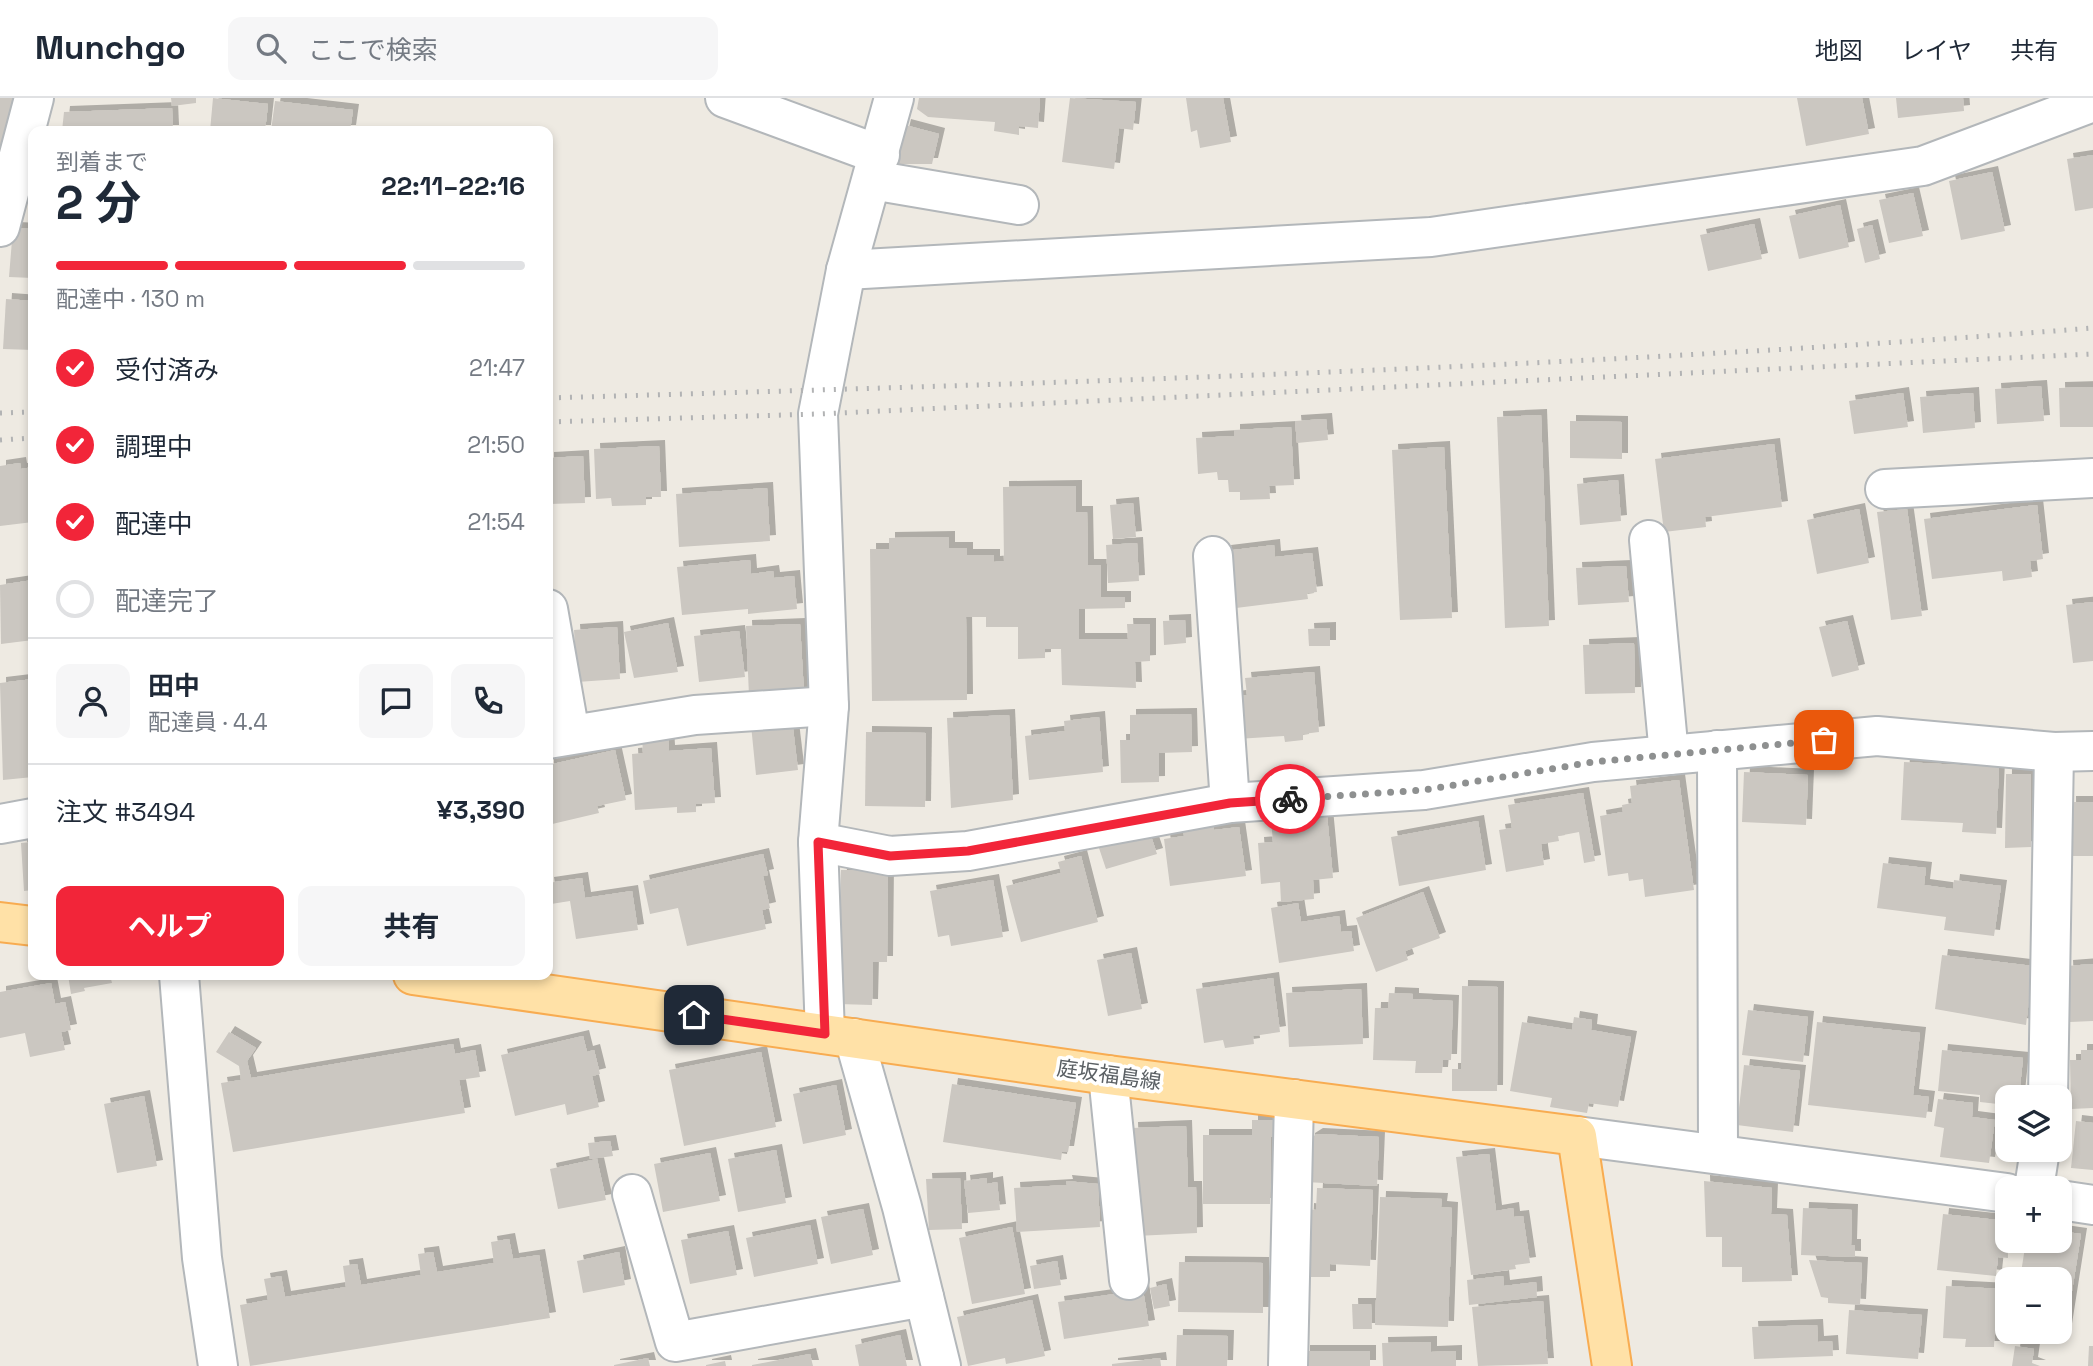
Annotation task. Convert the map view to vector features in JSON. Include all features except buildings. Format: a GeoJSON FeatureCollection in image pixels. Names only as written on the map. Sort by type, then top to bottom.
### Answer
{"type":"FeatureCollection","features":[{"type":"Feature","properties":{"kind":"main road","name":"庭坂福島線"},"geometry":{"type":"LineString","coordinates":[[448,980],[1108,1075],[1577,1136]]}},
{"type":"Feature","properties":{"kind":"main road"},"geometry":{"type":"LineString","coordinates":[[1577,1136],[1612,1366]]}},
{"type":"Feature","properties":{"kind":"street"},"geometry":{"type":"LineString","coordinates":[[29,126],[34,98]]}},
{"type":"Feature","properties":{"kind":"street"},"geometry":{"type":"LineString","coordinates":[[725,98],[876,167],[1019,205]]}},
{"type":"Feature","properties":{"kind":"street"},"geometry":{"type":"LineString","coordinates":[[894,98],[846,270],[818,414],[829,706],[818,842],[840,1036],[902,1207],[941,1366]]}},
{"type":"Feature","properties":{"kind":"street"},"geometry":{"type":"LineString","coordinates":[[846,270],[1431,237],[1923,166],[2093,102]]}},
{"type":"Feature","properties":{"kind":"street"},"geometry":{"type":"LineString","coordinates":[[14,210],[28,132]]}},
{"type":"Feature","properties":{"kind":"street"},"geometry":{"type":"LineString","coordinates":[[1885,489],[2093,478]]}},
{"type":"Feature","properties":{"kind":"street"},"geometry":{"type":"LineString","coordinates":[[1649,540],[1669,755]]}},
{"type":"Feature","properties":{"kind":"street"},"geometry":{"type":"LineString","coordinates":[[1213,556],[1230,803]]}},
{"type":"Feature","properties":{"kind":"street"},"geometry":{"type":"LineString","coordinates":[[553,667],[559,736],[695,715],[829,706]]}},
{"type":"Feature","properties":{"kind":"street"},"geometry":{"type":"LineString","coordinates":[[818,842],[890,856],[968,851],[1230,803],[1424,790],[1593,762],[1877,736],[2054,751],[2093,751]]}},
{"type":"Feature","properties":{"kind":"street"},"geometry":{"type":"LineString","coordinates":[[1717,750],[1718,1153]]}},
{"type":"Feature","properties":{"kind":"street"},"geometry":{"type":"LineString","coordinates":[[2048,1085],[2054,751]]}},
{"type":"Feature","properties":{"kind":"street"},"geometry":{"type":"LineString","coordinates":[[0,824],[28,819]]}},
{"type":"Feature","properties":{"kind":"street"},"geometry":{"type":"LineString","coordinates":[[179,980],[202,1258],[218,1366]]}},
{"type":"Feature","properties":{"kind":"street"},"geometry":{"type":"LineString","coordinates":[[1108,1075],[1129,1280]]}},
{"type":"Feature","properties":{"kind":"street"},"geometry":{"type":"LineString","coordinates":[[1287,1366],[1294,1099]]}},
{"type":"Feature","properties":{"kind":"street"},"geometry":{"type":"LineString","coordinates":[[1577,1136],[1995,1191]]}},
{"type":"Feature","properties":{"kind":"street"},"geometry":{"type":"LineString","coordinates":[[632,1194],[675,1342],[924,1297]]}},
{"type":"Feature","properties":{"kind":"street"},"geometry":{"type":"LineString","coordinates":[[2072,1202],[2093,1205]]}},
{"type":"Feature","properties":{"kind":"railway"},"geometry":{"type":"LineString","coordinates":[[553,398],[1128,380],[1514,364],[2093,328]]}},
{"type":"Feature","properties":{"kind":"railway"},"geometry":{"type":"LineString","coordinates":[[553,422],[818,414],[2093,354]]}},
{"type":"Feature","properties":{"kind":"railway"},"geometry":{"type":"LineString","coordinates":[[0,413],[28,412]]}},
{"type":"Feature","properties":{"kind":"railway"},"geometry":{"type":"LineString","coordinates":[[0,440],[28,438]]}},
{"type":"Feature","properties":{"kind":"way so far"},"geometry":{"type":"LineString","coordinates":[[1290,799],[1424,790],[1593,762],[1824,740]]}},
{"type":"Feature","properties":{"kind":"route"},"geometry":{"type":"LineString","coordinates":[[694,1015],[825,1034],[818,842],[890,856],[968,851],[1230,803],[1290,799]]}}]}
